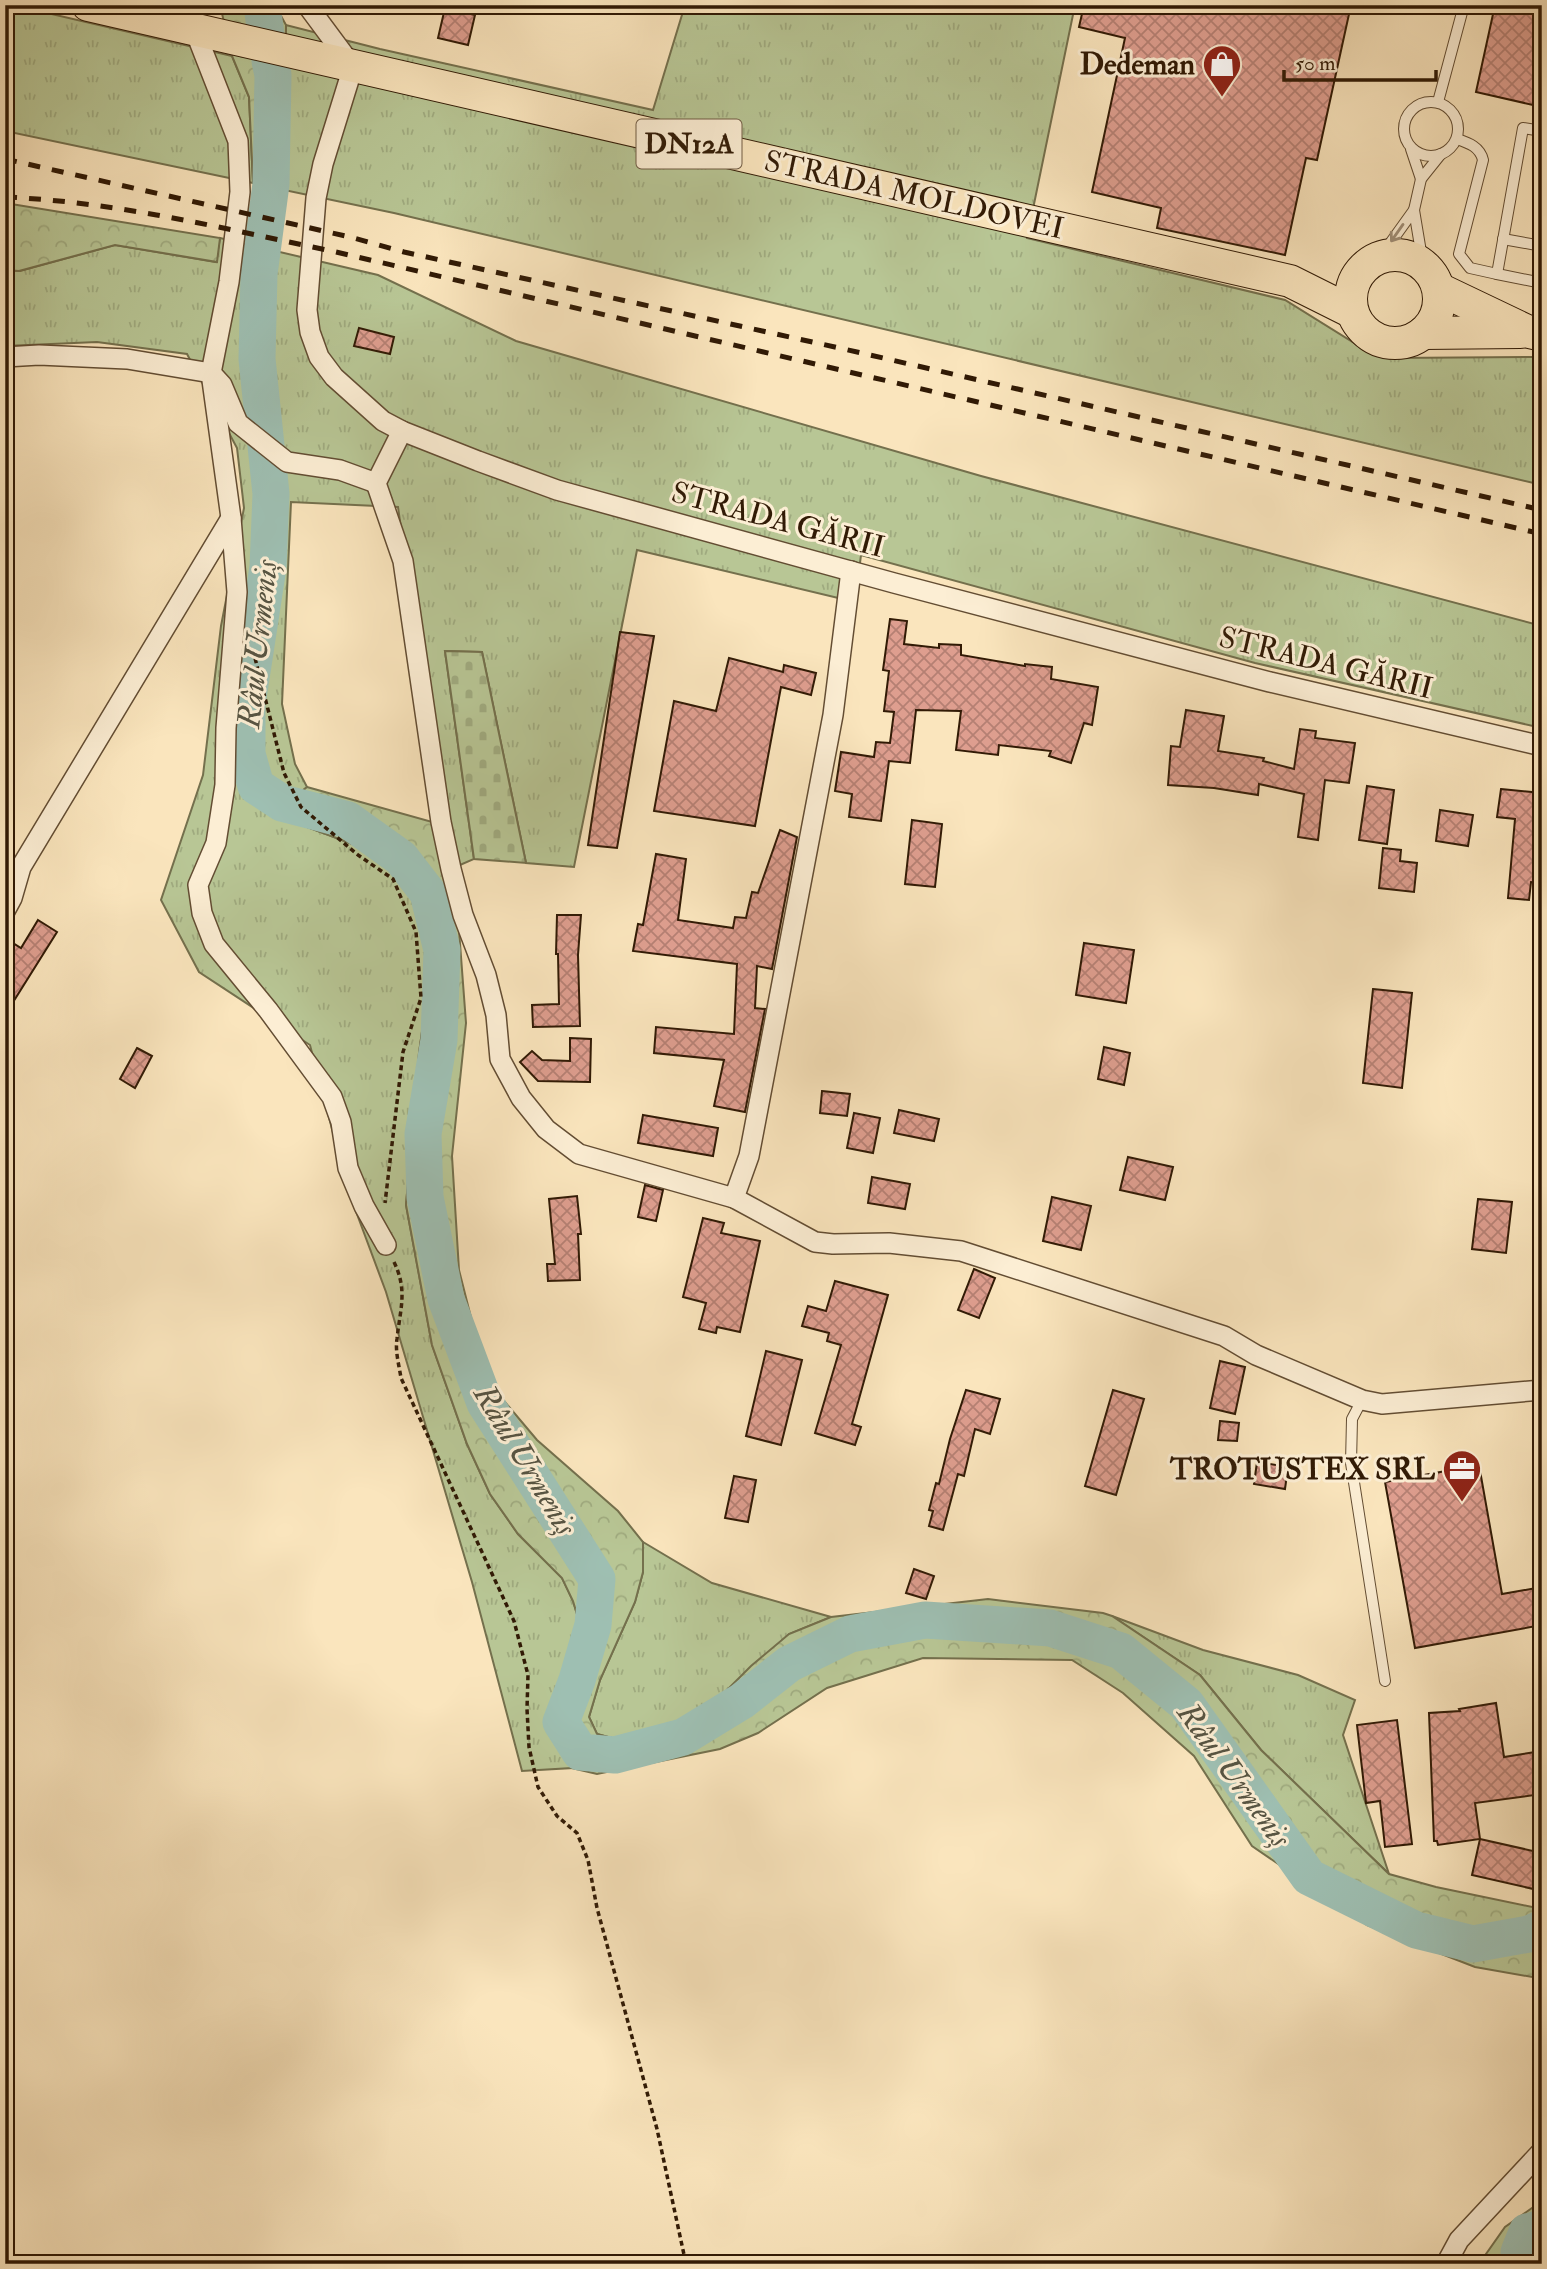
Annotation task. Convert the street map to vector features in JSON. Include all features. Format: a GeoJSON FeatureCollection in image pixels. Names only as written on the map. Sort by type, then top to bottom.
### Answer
{"type":"FeatureCollection","features":[{"type":"Feature","properties":{"kind":"main road","name":"STRADA MOLDOVEI"},"geometry":{"type":"LineString","coordinates":[[88,5],[1290,281],[1352,312]]}},
{"type":"Feature","properties":{"kind":"main road"},"geometry":{"type":"LineString","coordinates":[[1431,277],[1438,308],[1433,321],[1423,333],[1402,343],[1378,340],[1359,325],[1352,312],[1351,292],[1371,264],[1405,256],[1431,277],[1535,333]]}},
{"type":"Feature","properties":{"kind":"main road","name":"STRADA MOLDOVEI"},"geometry":{"type":"LineString","coordinates":[[1290,281],[1371,264]]}},
{"type":"Feature","properties":{"kind":"main road"},"geometry":{"type":"LineString","coordinates":[[1423,333],[1535,333]]}},
{"type":"Feature","properties":{"kind":"street"},"geometry":{"type":"LineString","coordinates":[[307,5],[353,68]]}},
{"type":"Feature","properties":{"kind":"street"},"geometry":{"type":"LineString","coordinates":[[195,31],[238,141],[240,191],[229,282],[211,373],[231,518],[237,592],[226,728],[225,785],[216,843],[198,885],[202,913],[214,944],[268,1010],[332,1097],[341,1122],[348,1168],[386,1245]]}},
{"type":"Feature","properties":{"kind":"street","name":"STRADA GĂRII"},"geometry":{"type":"LineString","coordinates":[[353,68],[323,164],[316,198],[309,276],[310,332],[319,357],[334,377],[372,412],[402,431],[557,490],[1270,682],[1542,746]]}},
{"type":"Feature","properties":{"kind":"street"},"geometry":{"type":"LineString","coordinates":[[5,357],[39,355],[127,359],[211,373],[222,385],[238,423],[287,462],[340,470],[376,483]]}},
{"type":"Feature","properties":{"kind":"street"},"geometry":{"type":"LineString","coordinates":[[402,431],[376,483],[402,561],[451,869],[463,915],[486,975],[496,1015],[500,1059],[521,1098],[546,1129],[579,1153],[734,1198],[815,1242],[888,1242],[961,1251],[1224,1336],[1256,1355],[1362,1401],[1382,1404],[1430,1402],[1542,1390]]}},
{"type":"Feature","properties":{"kind":"street"},"geometry":{"type":"LineString","coordinates":[[5,911],[22,867],[231,518]]}},
{"type":"Feature","properties":{"kind":"street"},"geometry":{"type":"LineString","coordinates":[[734,1198],[749,1156],[831,728],[851,571]]}},
{"type":"Feature","properties":{"kind":"street"},"geometry":{"type":"LineString","coordinates":[[1446,2264],[1460,2240],[1542,2151]]}},
{"type":"Feature","properties":{"kind":"lane"},"geometry":{"type":"LineString","coordinates":[[1438,102],[1464,5]]}},
{"type":"Feature","properties":{"kind":"lane"},"geometry":{"type":"LineString","coordinates":[[1411,148],[1422,156],[1431,157],[1452,147],[1457,139],[1458,120],[1453,112],[1438,102],[1426,102],[1416,105],[1404,123],[1404,137],[1411,148],[1421,179]]}},
{"type":"Feature","properties":{"kind":"lane"},"geometry":{"type":"LineString","coordinates":[[1497,274],[1523,128],[1542,131]]}},
{"type":"Feature","properties":{"kind":"lane"},"geometry":{"type":"LineString","coordinates":[[1457,139],[1471,144],[1482,153],[1483,160],[1459,254],[1470,268],[1542,283]]}},
{"type":"Feature","properties":{"kind":"lane"},"geometry":{"type":"LineString","coordinates":[[1371,264],[1414,210],[1421,179],[1441,154]]}},
{"type":"Feature","properties":{"kind":"lane"},"geometry":{"type":"LineString","coordinates":[[1414,210],[1431,277]]}},
{"type":"Feature","properties":{"kind":"lane"},"geometry":{"type":"LineString","coordinates":[[1503,239],[1542,246]]}},
{"type":"Feature","properties":{"kind":"lane"},"geometry":{"type":"LineString","coordinates":[[1362,1401],[1352,1419],[1351,1463],[1385,1681]]}},
{"type":"Feature","properties":{"kind":"path"},"geometry":{"type":"LineString","coordinates":[[251,643],[284,773],[301,807],[358,855],[393,879],[416,932],[421,998],[403,1052],[385,1196],[386,1245],[400,1275],[404,1302],[396,1341],[401,1378],[514,1621],[528,1675],[529,1747],[538,1787],[557,1816],[577,1833],[587,1860],[597,1908],[657,2129],[686,2264]]}},
{"type":"Feature","properties":{"kind":"green space"},"geometry":{"type":"Polygon","coordinates":[[[5,5],[232,56],[249,97],[253,183],[5,131],[5,5]]]}},
{"type":"Feature","properties":{"kind":"green space"},"geometry":{"type":"Polygon","coordinates":[[[220,5],[275,5],[286,25],[284,190],[253,183],[249,97],[232,56],[220,5]]]}},
{"type":"Feature","properties":{"kind":"green space"},"geometry":{"type":"Polygon","coordinates":[[[685,5],[1075,5],[1027,238],[1285,300],[1356,344],[1391,358],[1542,357],[1542,485],[394,213],[284,190],[286,25],[380,49],[653,110],[685,5]]]}},
{"type":"Feature","properties":{"kind":"green space"},"geometry":{"type":"Polygon","coordinates":[[[5,203],[220,238],[217,262],[115,245],[19,271],[5,270],[5,203]]]}},
{"type":"Feature","properties":{"kind":"green space"},"geometry":{"type":"Polygon","coordinates":[[[220,238],[378,275],[516,341],[981,476],[1542,626],[1542,728],[1255,663],[861,555],[855,602],[637,550],[574,867],[526,863],[482,652],[445,651],[474,859],[453,868],[443,825],[398,507],[291,502],[282,704],[295,764],[307,787],[301,792],[302,825],[379,854],[407,881],[419,911],[432,960],[419,1053],[406,1205],[432,1345],[467,1444],[490,1494],[518,1534],[562,1578],[579,1621],[558,1745],[572,1768],[522,1771],[472,1582],[386,1292],[348,1190],[310,1045],[199,972],[161,900],[203,775],[221,626],[244,508],[237,448],[187,354],[97,342],[5,346],[5,270],[20,271],[115,245],[216,262],[220,238]]]}},
{"type":"Feature","properties":{"kind":"green space"},"geometry":{"type":"Polygon","coordinates":[[[445,651],[482,652],[526,863],[474,859],[445,651]]]}},
{"type":"Feature","properties":{"kind":"green space"},"geometry":{"type":"Polygon","coordinates":[[[307,787],[443,825],[459,930],[466,1023],[452,1156],[459,1270],[479,1349],[499,1395],[537,1440],[618,1511],[643,1542],[643,1572],[635,1602],[600,1680],[589,1717],[597,1734],[623,1741],[665,1731],[698,1719],[751,1666],[789,1634],[831,1617],[988,1599],[1103,1613],[1112,1616],[1200,1675],[1261,1750],[1389,1874],[1436,1887],[1542,1909],[1542,1977],[1475,1967],[1367,1925],[1252,1846],[1194,1756],[1123,1693],[1072,1660],[923,1658],[827,1688],[758,1733],[720,1749],[597,1774],[572,1768],[558,1745],[557,1703],[579,1621],[562,1578],[518,1534],[490,1494],[467,1444],[432,1345],[406,1205],[419,1053],[432,960],[419,911],[407,881],[379,854],[302,825],[301,792],[307,787]]]}},
{"type":"Feature","properties":{"kind":"green space"},"geometry":{"type":"Polygon","coordinates":[[[643,1542],[712,1583],[831,1617],[789,1634],[698,1719],[665,1731],[623,1741],[597,1734],[589,1717],[600,1680],[635,1602],[643,1572],[643,1542]]]}},
{"type":"Feature","properties":{"kind":"green space"},"geometry":{"type":"Polygon","coordinates":[[[1112,1616],[1203,1650],[1298,1675],[1355,1700],[1343,1735],[1389,1874],[1261,1750],[1200,1675],[1112,1616]]]}},
{"type":"Feature","properties":{"kind":"green space"},"geometry":{"type":"Polygon","coordinates":[[[1542,2201],[1542,2264],[1479,2264],[1505,2227],[1542,2201]]]}},
{"type":"Feature","properties":{"kind":"building","name":"Dedeman"},"geometry":{"type":"Polygon","coordinates":[[[1084,5],[1351,5],[1317,160],[1306,158],[1285,255],[1157,228],[1161,208],[1092,192],[1125,38],[1079,27],[1084,5]]]}},
{"type":"Feature","properties":{"kind":"building"},"geometry":{"type":"Polygon","coordinates":[[[1495,5],[1542,5],[1542,107],[1476,92],[1495,5]]]}},
{"type":"Feature","properties":{"kind":"building"},"geometry":{"type":"Polygon","coordinates":[[[445,8],[475,15],[468,45],[438,38],[445,8]]]}},
{"type":"Feature","properties":{"kind":"building"},"geometry":{"type":"Polygon","coordinates":[[[359,328],[394,337],[390,354],[354,346],[359,328]]]}},
{"type":"Feature","properties":{"kind":"building"},"geometry":{"type":"Polygon","coordinates":[[[890,619],[907,621],[904,644],[939,648],[939,644],[961,645],[961,655],[1025,666],[1052,667],[1051,679],[1098,687],[1092,725],[1084,723],[1071,763],[1049,756],[1051,751],[999,745],[998,755],[956,750],[961,711],[916,710],[910,763],[889,761],[881,821],[849,817],[852,794],[835,791],[841,752],[874,757],[876,742],[890,743],[894,712],[884,711],[889,671],[883,670],[890,619]]]}},
{"type":"Feature","properties":{"kind":"building"},"geometry":{"type":"Polygon","coordinates":[[[620,632],[654,636],[617,848],[588,845],[620,632]]]}},
{"type":"Feature","properties":{"kind":"building"},"geometry":{"type":"Polygon","coordinates":[[[729,658],[783,672],[784,665],[816,673],[811,695],[781,687],[755,826],[654,811],[674,701],[716,711],[729,658]]]}},
{"type":"Feature","properties":{"kind":"building"},"geometry":{"type":"Polygon","coordinates":[[[1186,710],[1224,716],[1218,751],[1264,758],[1263,761],[1294,769],[1300,729],[1316,731],[1315,738],[1355,743],[1349,783],[1325,780],[1318,840],[1298,837],[1304,794],[1259,784],[1258,795],[1168,785],[1171,746],[1180,747],[1186,710]]]}},
{"type":"Feature","properties":{"kind":"building"},"geometry":{"type":"Polygon","coordinates":[[[1367,786],[1394,790],[1387,844],[1359,840],[1367,786]]]}},
{"type":"Feature","properties":{"kind":"building"},"geometry":{"type":"Polygon","coordinates":[[[1501,789],[1542,793],[1542,883],[1531,882],[1529,900],[1508,898],[1515,819],[1497,817],[1501,789]]]}},
{"type":"Feature","properties":{"kind":"building"},"geometry":{"type":"Polygon","coordinates":[[[1440,810],[1473,815],[1468,846],[1436,841],[1440,810]]]}},
{"type":"Feature","properties":{"kind":"building"},"geometry":{"type":"Polygon","coordinates":[[[912,820],[942,824],[935,887],[905,884],[912,820]]]}},
{"type":"Feature","properties":{"kind":"building"},"geometry":{"type":"Polygon","coordinates":[[[780,830],[797,837],[772,969],[757,966],[755,1008],[765,1009],[745,1112],[714,1106],[724,1060],[654,1053],[656,1027],[734,1034],[737,964],[633,951],[638,924],[643,925],[656,854],[686,859],[678,920],[733,928],[735,917],[746,918],[752,892],[758,893],[780,830]]]}},
{"type":"Feature","properties":{"kind":"building"},"geometry":{"type":"Polygon","coordinates":[[[1383,848],[1401,850],[1400,861],[1417,863],[1414,892],[1379,888],[1383,848]]]}},
{"type":"Feature","properties":{"kind":"building"},"geometry":{"type":"Polygon","coordinates":[[[557,915],[581,915],[578,955],[580,1026],[533,1027],[532,1005],[559,1004],[557,915]]]}},
{"type":"Feature","properties":{"kind":"building"},"geometry":{"type":"Polygon","coordinates":[[[38,920],[57,932],[5,1015],[5,938],[21,948],[38,920]]]}},
{"type":"Feature","properties":{"kind":"building"},"geometry":{"type":"Polygon","coordinates":[[[1084,943],[1134,950],[1126,1003],[1076,995],[1084,943]]]}},
{"type":"Feature","properties":{"kind":"building"},"geometry":{"type":"Polygon","coordinates":[[[1373,989],[1412,993],[1402,1088],[1363,1083],[1373,989]]]}},
{"type":"Feature","properties":{"kind":"building"},"geometry":{"type":"Polygon","coordinates":[[[570,1038],[591,1039],[590,1082],[538,1081],[520,1062],[532,1051],[542,1060],[570,1061],[570,1038]]]}},
{"type":"Feature","properties":{"kind":"building"},"geometry":{"type":"Polygon","coordinates":[[[1104,1047],[1130,1053],[1124,1085],[1098,1079],[1104,1047]]]}},
{"type":"Feature","properties":{"kind":"building"},"geometry":{"type":"Polygon","coordinates":[[[137,1048],[152,1056],[135,1088],[120,1079],[137,1048]]]}},
{"type":"Feature","properties":{"kind":"building"},"geometry":{"type":"Polygon","coordinates":[[[822,1091],[850,1094],[847,1116],[820,1113],[822,1091]]]}},
{"type":"Feature","properties":{"kind":"building"},"geometry":{"type":"Polygon","coordinates":[[[899,1110],[939,1119],[934,1141],[894,1133],[899,1110]]]}},
{"type":"Feature","properties":{"kind":"building"},"geometry":{"type":"Polygon","coordinates":[[[854,1113],[880,1118],[873,1153],[847,1148],[854,1113]]]}},
{"type":"Feature","properties":{"kind":"building"},"geometry":{"type":"Polygon","coordinates":[[[643,1115],[718,1128],[713,1156],[638,1143],[643,1115]]]}},
{"type":"Feature","properties":{"kind":"building"},"geometry":{"type":"Polygon","coordinates":[[[1128,1157],[1173,1167],[1165,1200],[1120,1190],[1128,1157]]]}},
{"type":"Feature","properties":{"kind":"building"},"geometry":{"type":"Polygon","coordinates":[[[872,1177],[910,1184],[905,1209],[868,1203],[872,1177]]]}},
{"type":"Feature","properties":{"kind":"building"},"geometry":{"type":"Polygon","coordinates":[[[645,1185],[663,1190],[656,1221],[638,1217],[645,1185]]]}},
{"type":"Feature","properties":{"kind":"building"},"geometry":{"type":"Polygon","coordinates":[[[577,1196],[581,1234],[578,1234],[580,1280],[548,1281],[547,1264],[555,1264],[549,1199],[577,1196]]]}},
{"type":"Feature","properties":{"kind":"building"},"geometry":{"type":"Polygon","coordinates":[[[1052,1197],[1091,1206],[1081,1250],[1043,1241],[1052,1197]]]}},
{"type":"Feature","properties":{"kind":"building"},"geometry":{"type":"Polygon","coordinates":[[[1478,1199],[1512,1202],[1506,1253],[1472,1249],[1478,1199]]]}},
{"type":"Feature","properties":{"kind":"building"},"geometry":{"type":"Polygon","coordinates":[[[703,1218],[724,1223],[721,1233],[760,1241],[740,1332],[717,1327],[716,1333],[699,1329],[706,1303],[683,1297],[703,1218]]]}},
{"type":"Feature","properties":{"kind":"building"},"geometry":{"type":"Polygon","coordinates":[[[974,1269],[995,1278],[979,1318],[958,1310],[974,1269]]]}},
{"type":"Feature","properties":{"kind":"building"},"geometry":{"type":"Polygon","coordinates":[[[835,1281],[888,1295],[852,1424],[861,1427],[855,1445],[815,1433],[841,1345],[827,1341],[829,1333],[802,1326],[808,1306],[826,1311],[835,1281]]]}},
{"type":"Feature","properties":{"kind":"building"},"geometry":{"type":"Polygon","coordinates":[[[766,1351],[802,1360],[781,1445],[746,1436],[766,1351]]]}},
{"type":"Feature","properties":{"kind":"building"},"geometry":{"type":"Polygon","coordinates":[[[1220,1361],[1245,1367],[1235,1414],[1210,1408],[1220,1361]]]}},
{"type":"Feature","properties":{"kind":"building"},"geometry":{"type":"Polygon","coordinates":[[[966,1390],[1000,1399],[990,1434],[975,1429],[964,1476],[958,1474],[943,1530],[929,1526],[933,1511],[929,1510],[966,1390]]]}},
{"type":"Feature","properties":{"kind":"building"},"geometry":{"type":"Polygon","coordinates":[[[1113,1390],[1144,1399],[1116,1495],[1085,1486],[1113,1390]]]}},
{"type":"Feature","properties":{"kind":"building"},"geometry":{"type":"Polygon","coordinates":[[[1220,1421],[1239,1423],[1237,1441],[1218,1440],[1220,1421]]]}},
{"type":"Feature","properties":{"kind":"building"},"geometry":{"type":"Polygon","coordinates":[[[1257,1462],[1288,1467],[1285,1489],[1254,1484],[1257,1462]]]}},
{"type":"Feature","properties":{"kind":"building"},"geometry":{"type":"Polygon","coordinates":[[[1479,1465],[1502,1594],[1542,1587],[1542,1625],[1415,1648],[1385,1482],[1479,1465]]]}},
{"type":"Feature","properties":{"kind":"building"},"geometry":{"type":"Polygon","coordinates":[[[734,1476],[756,1480],[748,1522],[725,1518],[734,1476]]]}},
{"type":"Feature","properties":{"kind":"building"},"geometry":{"type":"Polygon","coordinates":[[[914,1569],[934,1576],[926,1599],[906,1593],[914,1569]]]}},
{"type":"Feature","properties":{"kind":"building"},"geometry":{"type":"Polygon","coordinates":[[[1496,1703],[1504,1757],[1542,1751],[1542,1794],[1475,1803],[1480,1839],[1438,1845],[1437,1841],[1434,1841],[1429,1713],[1460,1711],[1459,1709],[1496,1703]]]}},
{"type":"Feature","properties":{"kind":"building"},"geometry":{"type":"Polygon","coordinates":[[[1397,1720],[1412,1844],[1385,1847],[1380,1801],[1366,1803],[1357,1725],[1397,1720]]]}},
{"type":"Feature","properties":{"kind":"building"},"geometry":{"type":"Polygon","coordinates":[[[1480,1839],[1542,1853],[1542,1891],[1472,1875],[1480,1839]]]}},
{"type":"Feature","properties":{"kind":"waterway","name":"Râul Urmeniș"},"geometry":{"type":"LineString","coordinates":[[262,5],[266,35]]}},
{"type":"Feature","properties":{"kind":"waterway","name":"Râul Urmeniș"},"geometry":{"type":"LineString","coordinates":[[270,61],[273,75],[271,184],[259,274],[257,359],[271,494],[268,567],[247,704],[247,754],[256,786],[282,803],[348,820],[401,858],[428,893],[442,950],[439,1040],[423,1134],[425,1197],[446,1299],[485,1403],[597,1579],[593,1625],[561,1722],[580,1752],[615,1755],[683,1737],[742,1701],[789,1664],[850,1634],[925,1620],[1050,1628],[1121,1651],[1186,1704],[1309,1877],[1416,1930],[1473,1944],[1529,1934],[1542,1928]]}},
{"type":"Feature","properties":{"kind":"waterway","name":"Râul Urmeniș"},"geometry":{"type":"LineString","coordinates":[[1522,2264],[1519,2252],[1527,2232],[1542,2228]]}},
{"type":"Feature","properties":{"kind":"railway"},"geometry":{"type":"LineString","coordinates":[[5,159],[1542,510]]}},
{"type":"Feature","properties":{"kind":"railway"},"geometry":{"type":"LineString","coordinates":[[5,197],[89,204],[336,252],[1542,534]]}},
{"type":"Feature","properties":{"kind":"place","name":"Dedeman"},"geometry":{"type":"Point","coordinates":[1222,98]}},
{"type":"Feature","properties":{"kind":"place","name":"TROTUSTEX SRL"},"geometry":{"type":"Point","coordinates":[1462,1503]}}]}
